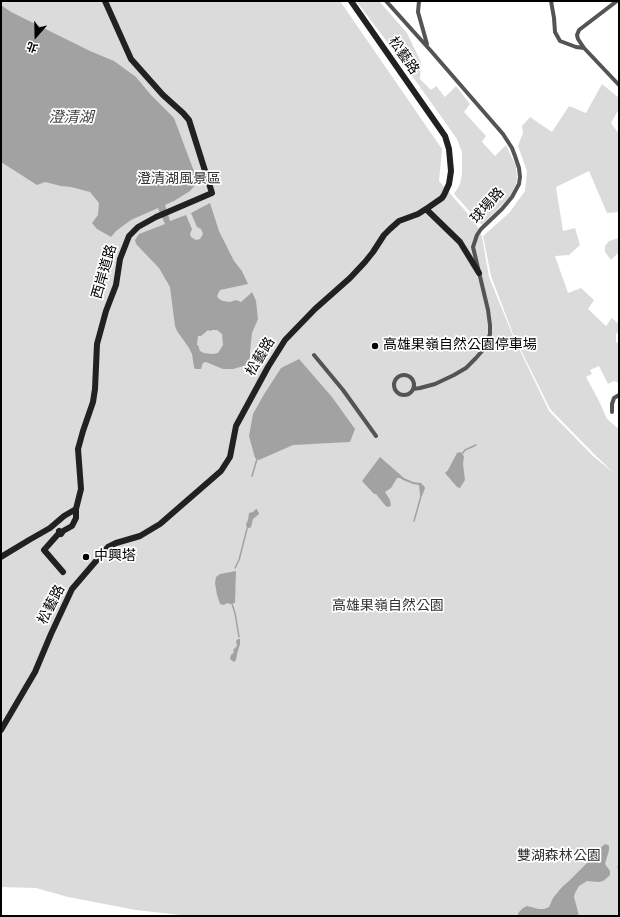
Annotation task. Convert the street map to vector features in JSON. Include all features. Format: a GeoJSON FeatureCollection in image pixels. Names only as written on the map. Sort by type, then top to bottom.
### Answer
{"type":"FeatureCollection","features":[{"type":"Feature","properties":{"kind":"street","name":"西岸道路"},"geometry":{"type":"LineString","coordinates":[[62,572],[44,550],[60,532],[61,534],[73,524],[76,518],[76,509],[81,489],[78,449],[82,431],[93,402],[97,344],[106,311],[116,285],[120,259],[129,236],[138,227],[156,217],[212,194],[189,120],[184,113],[163,95],[131,59],[105,1]]}},
{"type":"Feature","properties":{"kind":"street","name":"松藝路"},"geometry":{"type":"LineString","coordinates":[[1,730],[35,672],[72,589],[108,547],[140,536],[160,524],[221,470],[230,457],[236,426],[268,367],[285,340],[315,309],[350,278],[365,262],[390,229],[400,221],[426,209],[444,195],[449,184],[451,172],[449,149],[445,136],[351,1]]}},
{"type":"Feature","properties":{"kind":"street"},"geometry":{"type":"LineString","coordinates":[[386,1],[427,47]]}},
{"type":"Feature","properties":{"kind":"street","name":"球場路"},"geometry":{"type":"LineString","coordinates":[[413,389],[414,382],[410,376],[400,375],[394,380],[394,387],[397,392],[399,394],[406,395],[412,392],[413,389],[435,384],[466,368],[482,351],[487,342],[490,334],[488,310],[473,247],[477,235],[481,229],[512,198],[519,184],[520,177],[519,168],[512,148],[503,134],[427,47],[418,12],[419,1]]}},
{"type":"Feature","properties":{"kind":"street"},"geometry":{"type":"LineString","coordinates":[[551,1],[555,32],[560,41],[576,47],[584,48]]}},
{"type":"Feature","properties":{"kind":"street"},"geometry":{"type":"LineString","coordinates":[[617,1],[579,30],[577,34],[578,39],[584,48],[619,85]]}},
{"type":"Feature","properties":{"kind":"street"},"geometry":{"type":"LineString","coordinates":[[407,218],[437,201]]}},
{"type":"Feature","properties":{"kind":"street"},"geometry":{"type":"LineString","coordinates":[[426,209],[460,242],[479,274]]}},
{"type":"Feature","properties":{"kind":"street"},"geometry":{"type":"LineString","coordinates":[[314,355],[343,390],[376,436]]}},
{"type":"Feature","properties":{"kind":"street"},"geometry":{"type":"LineString","coordinates":[[612,412],[614,398],[619,395]]}},
{"type":"Feature","properties":{"kind":"street"},"geometry":{"type":"LineString","coordinates":[[1,557],[54,525],[64,516],[76,509]]}},
{"type":"Feature","properties":{"kind":"street"},"geometry":{"type":"LineString","coordinates":[[54,525],[60,532]]}},
{"type":"Feature","properties":{"kind":"green space"},"geometry":{"type":"Polygon","coordinates":[[[1,1],[340,1],[442,149],[439,181],[476,223],[482,237],[489,277],[513,336],[549,411],[593,456],[615,474],[550,409],[513,334],[491,276],[483,236],[509,213],[525,191],[527,171],[518,146],[523,133],[522,126],[530,117],[552,132],[569,106],[586,113],[602,84],[619,98],[619,109],[611,123],[619,134],[619,212],[607,213],[589,171],[556,187],[563,231],[575,228],[580,245],[569,255],[555,256],[568,293],[581,288],[594,300],[588,309],[606,326],[612,318],[619,324],[619,331],[616,334],[616,342],[619,344],[619,383],[614,381],[608,384],[599,366],[590,370],[592,374],[586,377],[607,419],[619,429],[619,916],[189,916],[136,910],[68,897],[36,888],[1,887],[1,1]]]}},
{"type":"Feature","properties":{"kind":"green space"},"geometry":{"type":"Polygon","coordinates":[[[356,1],[379,1],[407,33],[421,62],[420,79],[431,90],[436,86],[445,97],[456,86],[470,104],[464,112],[486,136],[482,142],[495,156],[506,145],[516,166],[516,184],[509,198],[482,225],[454,194],[460,184],[462,173],[462,152],[457,139],[398,56],[356,1]]]}},
{"type":"Feature","properties":{"kind":"green space"},"geometry":{"type":"Polygon","coordinates":[[[619,238],[619,252],[611,260],[605,252],[605,246],[609,241],[619,238]]]}},
{"type":"Feature","properties":{"kind":"water","name":"澄清湖"},"geometry":{"type":"Polygon","coordinates":[[[1,5],[11,12],[90,51],[114,61],[136,77],[151,95],[174,118],[198,182],[190,191],[165,205],[170,221],[186,215],[192,229],[190,234],[191,237],[196,240],[200,239],[203,234],[201,229],[197,227],[191,213],[210,203],[219,231],[234,261],[242,271],[248,284],[220,290],[217,296],[223,301],[230,302],[236,300],[241,302],[252,292],[256,301],[258,319],[252,333],[250,359],[247,365],[233,369],[223,369],[206,362],[203,363],[201,369],[195,369],[192,354],[175,326],[170,287],[159,268],[136,244],[135,240],[139,234],[165,224],[158,208],[131,220],[116,231],[111,237],[97,229],[92,223],[98,215],[99,203],[90,192],[45,182],[37,185],[1,162],[1,5]],[[208,330],[201,336],[198,336],[197,345],[200,351],[204,353],[218,353],[223,345],[222,334],[217,330],[208,330]]]}},
{"type":"Feature","properties":{"kind":"water"},"geometry":{"type":"Polygon","coordinates":[[[299,359],[332,397],[355,429],[350,442],[293,445],[259,460],[255,458],[249,436],[253,414],[281,368],[299,359]]]}},
{"type":"Feature","properties":{"kind":"water"},"geometry":{"type":"Polygon","coordinates":[[[460,452],[464,456],[463,464],[465,480],[460,488],[457,487],[445,473],[457,453],[460,452]]]}},
{"type":"Feature","properties":{"kind":"water"},"geometry":{"type":"Polygon","coordinates":[[[380,457],[404,478],[413,482],[421,483],[425,488],[422,496],[420,496],[419,485],[397,478],[391,488],[385,492],[390,500],[391,506],[387,507],[362,481],[380,457]]]}},
{"type":"Feature","properties":{"kind":"water"},"geometry":{"type":"Polygon","coordinates":[[[256,509],[259,514],[253,519],[251,527],[247,529],[246,524],[249,513],[256,509]]]}},
{"type":"Feature","properties":{"kind":"water"},"geometry":{"type":"Polygon","coordinates":[[[236,571],[235,603],[227,603],[224,605],[220,604],[215,583],[216,577],[220,574],[236,571]]]}},
{"type":"Feature","properties":{"kind":"water"},"geometry":{"type":"Polygon","coordinates":[[[240,639],[240,644],[236,660],[234,662],[230,659],[234,652],[233,650],[237,646],[236,641],[240,639]]]}},
{"type":"Feature","properties":{"kind":"water"},"geometry":{"type":"Polygon","coordinates":[[[605,844],[609,846],[605,864],[610,871],[610,875],[603,881],[587,881],[579,886],[574,897],[579,916],[517,916],[523,908],[527,906],[539,909],[549,907],[553,898],[562,887],[605,844]]]}},
{"type":"Feature","properties":{"kind":"waterway"},"geometry":{"type":"LineString","coordinates":[[462,454],[465,450],[476,445]]}},
{"type":"Feature","properties":{"kind":"waterway"},"geometry":{"type":"LineString","coordinates":[[252,476],[257,459]]}},
{"type":"Feature","properties":{"kind":"waterway"},"geometry":{"type":"LineString","coordinates":[[414,521],[421,496]]}},
{"type":"Feature","properties":{"kind":"waterway"},"geometry":{"type":"LineString","coordinates":[[235,568],[239,560],[247,529]]}},
{"type":"Feature","properties":{"kind":"waterway"},"geometry":{"type":"LineString","coordinates":[[232,604],[239,637]]}},
{"type":"Feature","properties":{"kind":"place","name":"高雄果嶺自然公園停車場"},"geometry":{"type":"Point","coordinates":[375,346]}},
{"type":"Feature","properties":{"kind":"place","name":"中興塔"},"geometry":{"type":"Point","coordinates":[86,557]}},
{"type":"Feature","properties":{"kind":"park label","name":"澄清湖風景區"},"geometry":{"type":"Point","coordinates":[179,180]}},
{"type":"Feature","properties":{"kind":"park label","name":"高雄果嶺自然公園"},"geometry":{"type":"Point","coordinates":[388,607]}},
{"type":"Feature","properties":{"kind":"park label","name":"雙湖森林公園"},"geometry":{"type":"Point","coordinates":[559,857]}}]}
